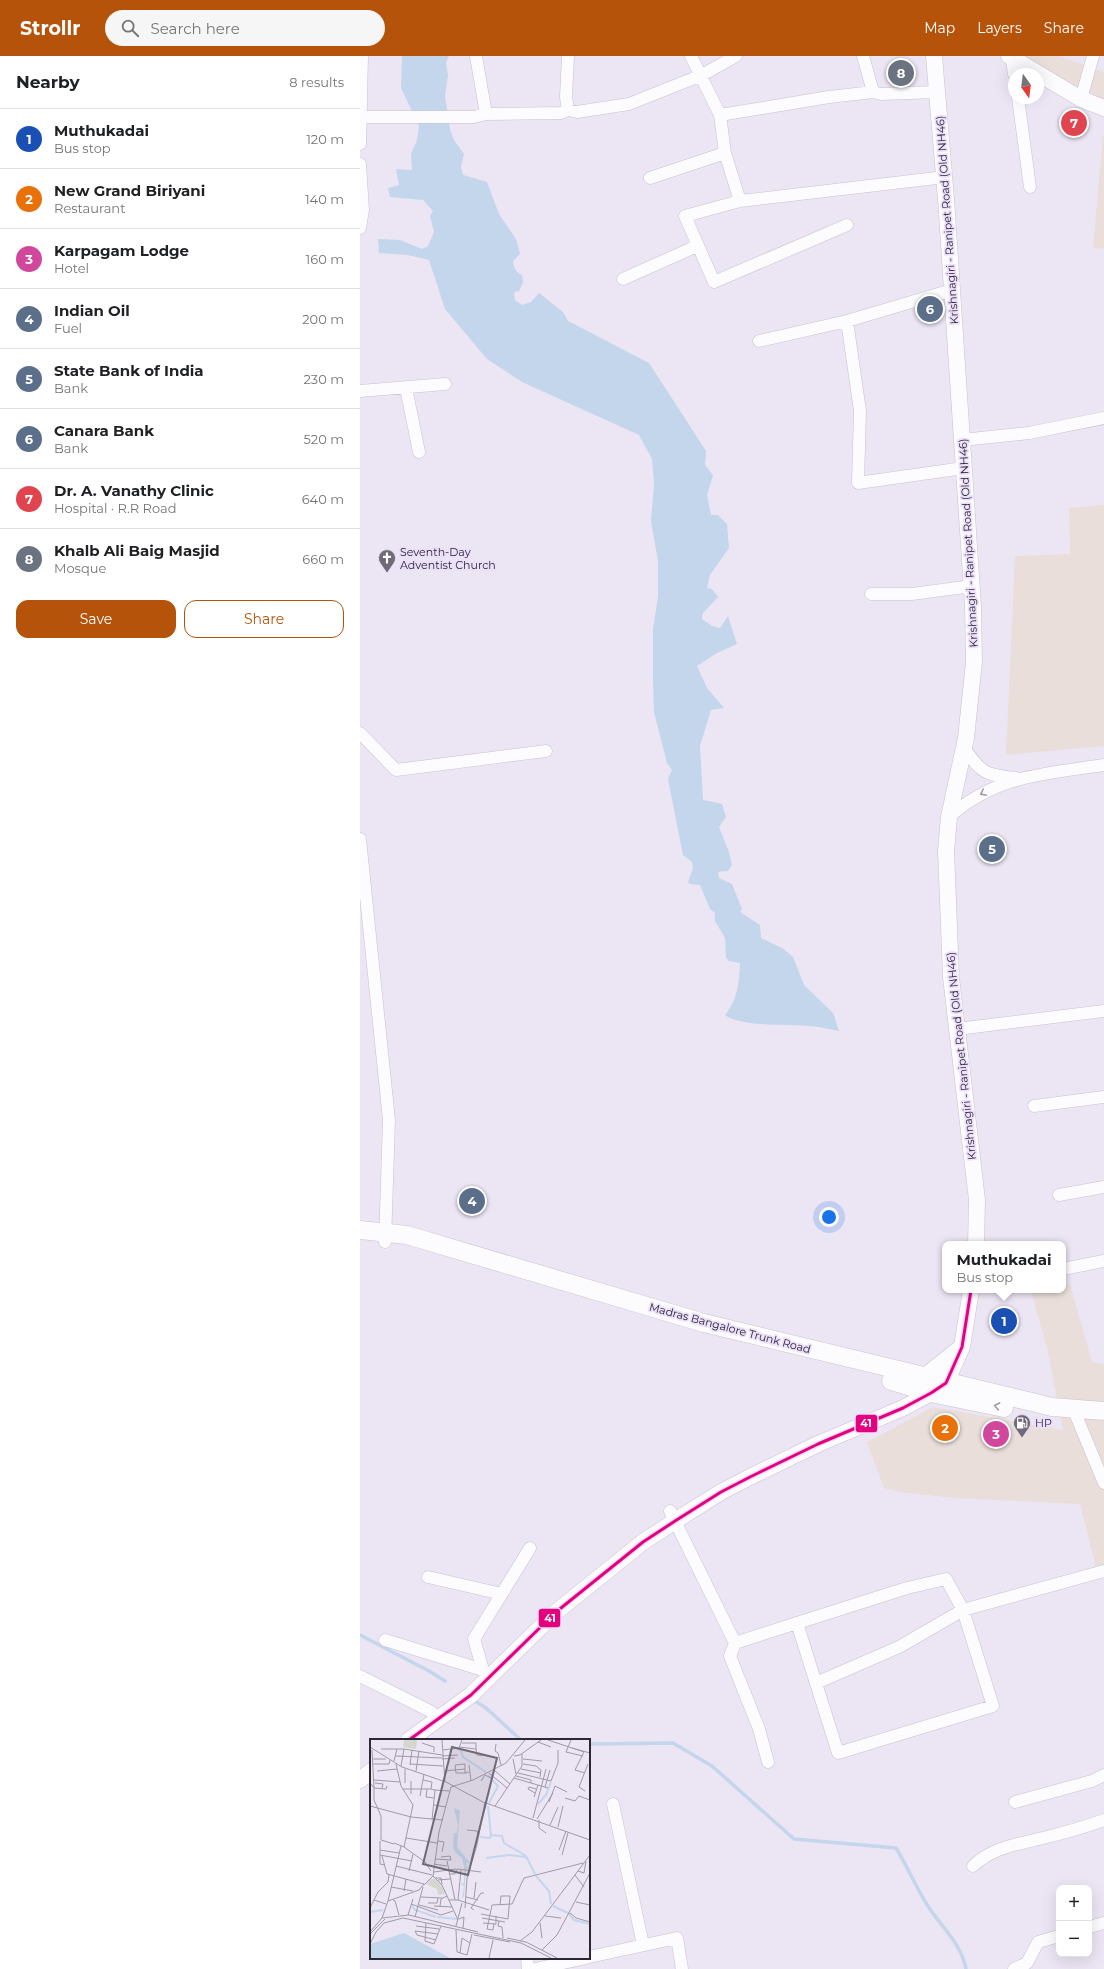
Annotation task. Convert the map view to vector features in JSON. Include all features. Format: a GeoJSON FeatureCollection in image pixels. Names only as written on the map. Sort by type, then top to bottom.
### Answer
{"type":"FeatureCollection","features":[{"type":"Feature","properties":{"kind":"highway","name":"Madras Bangalore Trunk Road"},"geometry":{"type":"LineString","coordinates":[[360,1230],[386,1237],[407,1235],[704,1323],[899,1372],[925,1386],[946,1383],[1052,1407],[1104,1422]]}},
{"type":"Feature","properties":{"kind":"highway"},"geometry":{"type":"LineString","coordinates":[[360,1240],[386,1237]]}},
{"type":"Feature","properties":{"kind":"highway"},"geometry":{"type":"LineString","coordinates":[[925,1386],[1036,1414],[1075,1414]]}},
{"type":"Feature","properties":{"kind":"highway","name":"Madras Bangalore Trunk Road"},"geometry":{"type":"LineString","coordinates":[[1075,1414],[1104,1411]]}},
{"type":"Feature","properties":{"kind":"main road","name":"Krishnagiri - Ranipet Road (Old NH46)"},"geometry":{"type":"LineString","coordinates":[[934,56],[945,177],[972,586],[974,662],[965,749],[949,818],[946,851],[951,977],[977,1200],[976,1241]]}},
{"type":"Feature","properties":{"kind":"main road"},"geometry":{"type":"LineString","coordinates":[[1012,63],[1081,99],[1104,108]]}},
{"type":"Feature","properties":{"kind":"main road"},"geometry":{"type":"LineString","coordinates":[[946,1383],[962,1347],[971,1293]]}},
{"type":"Feature","properties":{"kind":"main road"},"geometry":{"type":"LineString","coordinates":[[398,1739],[432,1712],[459,1697],[483,1670],[578,1581],[636,1534],[782,1460],[903,1408],[962,1347]]}},
{"type":"Feature","properties":{"kind":"main road"},"geometry":{"type":"LineString","coordinates":[[410,1739],[459,1697],[497,1670],[556,1612],[644,1542],[673,1516]]}},
{"type":"Feature","properties":{"kind":"main road"},"geometry":{"type":"LineString","coordinates":[[360,1770],[370,1762]]}},
{"type":"Feature","properties":{"kind":"main road"},"geometry":{"type":"LineString","coordinates":[[360,1780],[370,1772]]}},
{"type":"Feature","properties":{"kind":"street"},"geometry":{"type":"LineString","coordinates":[[360,144],[362,56]]}},
{"type":"Feature","properties":{"kind":"street"},"geometry":{"type":"LineString","coordinates":[[476,56],[486,114]]}},
{"type":"Feature","properties":{"kind":"street"},"geometry":{"type":"LineString","coordinates":[[568,56],[566,97],[568,110]]}},
{"type":"Feature","properties":{"kind":"street"},"geometry":{"type":"LineString","coordinates":[[691,56],[702,75],[720,115],[725,152],[740,201]]}},
{"type":"Feature","properties":{"kind":"street"},"geometry":{"type":"LineString","coordinates":[[361,117],[474,117],[486,114],[561,113],[568,110],[577,112],[629,104],[702,75],[736,56]]}},
{"type":"Feature","properties":{"kind":"street"},"geometry":{"type":"LineString","coordinates":[[863,56],[873,92]]}},
{"type":"Feature","properties":{"kind":"street"},"geometry":{"type":"LineString","coordinates":[[1081,99],[1093,56]]}},
{"type":"Feature","properties":{"kind":"street"},"geometry":{"type":"LineString","coordinates":[[720,115],[829,97],[873,92],[881,94],[937,92]]}},
{"type":"Feature","properties":{"kind":"street"},"geometry":{"type":"LineString","coordinates":[[1019,104],[1030,187]]}},
{"type":"Feature","properties":{"kind":"street"},"geometry":{"type":"LineString","coordinates":[[650,178],[725,152]]}},
{"type":"Feature","properties":{"kind":"street"},"geometry":{"type":"LineString","coordinates":[[360,164],[363,210],[360,228]]}},
{"type":"Feature","properties":{"kind":"street"},"geometry":{"type":"LineString","coordinates":[[847,224],[714,282],[685,216],[740,201],[945,177]]}},
{"type":"Feature","properties":{"kind":"street"},"geometry":{"type":"LineString","coordinates":[[623,279],[697,246]]}},
{"type":"Feature","properties":{"kind":"street"},"geometry":{"type":"LineString","coordinates":[[759,341],[847,321],[952,290]]}},
{"type":"Feature","properties":{"kind":"street"},"geometry":{"type":"LineString","coordinates":[[847,321],[860,412],[858,483],[964,468]]}},
{"type":"Feature","properties":{"kind":"street"},"geometry":{"type":"LineString","coordinates":[[360,391],[445,384]]}},
{"type":"Feature","properties":{"kind":"street"},"geometry":{"type":"LineString","coordinates":[[406,388],[419,452]]}},
{"type":"Feature","properties":{"kind":"street"},"geometry":{"type":"LineString","coordinates":[[962,440],[1029,433],[1104,418]]}},
{"type":"Feature","properties":{"kind":"street"},"geometry":{"type":"LineString","coordinates":[[871,594],[912,594],[972,586]]}},
{"type":"Feature","properties":{"kind":"street"},"geometry":{"type":"LineString","coordinates":[[360,733],[396,770],[546,751]]}},
{"type":"Feature","properties":{"kind":"street"},"geometry":{"type":"LineString","coordinates":[[965,749],[982,770],[994,776],[1019,778]]}},
{"type":"Feature","properties":{"kind":"street"},"geometry":{"type":"LineString","coordinates":[[949,818],[975,797],[991,788],[1019,778],[1104,765]]}},
{"type":"Feature","properties":{"kind":"street"},"geometry":{"type":"LineString","coordinates":[[360,840],[390,1120],[386,1237]]}},
{"type":"Feature","properties":{"kind":"street"},"geometry":{"type":"LineString","coordinates":[[957,1029],[1104,1011]]}},
{"type":"Feature","properties":{"kind":"street"},"geometry":{"type":"LineString","coordinates":[[1034,1106],[1104,1097]]}},
{"type":"Feature","properties":{"kind":"street"},"geometry":{"type":"LineString","coordinates":[[1059,1195],[1104,1187]]}},
{"type":"Feature","properties":{"kind":"street"},"geometry":{"type":"LineString","coordinates":[[1066,1268],[1104,1261]]}},
{"type":"Feature","properties":{"kind":"street"},"geometry":{"type":"LineString","coordinates":[[1075,1414],[1104,1483]]}},
{"type":"Feature","properties":{"kind":"street"},"geometry":{"type":"LineString","coordinates":[[673,1516],[735,1643],[730,1656],[759,1729],[768,1762]]}},
{"type":"Feature","properties":{"kind":"street"},"geometry":{"type":"LineString","coordinates":[[483,1670],[474,1640],[530,1548]]}},
{"type":"Feature","properties":{"kind":"street"},"geometry":{"type":"LineString","coordinates":[[816,1683],[899,1647],[963,1610],[1104,1571]]}},
{"type":"Feature","properties":{"kind":"street"},"geometry":{"type":"LineString","coordinates":[[428,1578],[502,1594]]}},
{"type":"Feature","properties":{"kind":"street"},"geometry":{"type":"LineString","coordinates":[[735,1643],[797,1623],[907,1588],[946,1579],[963,1610],[993,1706],[838,1753],[797,1623]]}},
{"type":"Feature","properties":{"kind":"street"},"geometry":{"type":"LineString","coordinates":[[385,1640],[483,1670]]}},
{"type":"Feature","properties":{"kind":"street"},"geometry":{"type":"LineString","coordinates":[[360,1676],[432,1712]]}},
{"type":"Feature","properties":{"kind":"street"},"geometry":{"type":"LineString","coordinates":[[1015,1802],[1092,1781],[1104,1775]]}},
{"type":"Feature","properties":{"kind":"street"},"geometry":{"type":"LineString","coordinates":[[613,1804],[643,1945]]}},
{"type":"Feature","properties":{"kind":"street"},"geometry":{"type":"LineString","coordinates":[[973,1866],[983,1856],[1006,1846],[1048,1837],[1104,1820]]}},
{"type":"Feature","properties":{"kind":"street"},"geometry":{"type":"LineString","coordinates":[[1092,1926],[1104,1923]]}},
{"type":"Feature","properties":{"kind":"street"},"geometry":{"type":"LineString","coordinates":[[1014,1969],[1027,1963],[1038,1942],[1056,1937]]}},
{"type":"Feature","properties":{"kind":"street"},"geometry":{"type":"LineString","coordinates":[[590,1957],[677,1938],[682,1969]]}},
{"type":"Feature","properties":{"kind":"street"},"geometry":{"type":"LineString","coordinates":[[526,1959],[528,1969]]}},
{"type":"Feature","properties":{"kind":"street"},"geometry":{"type":"LineString","coordinates":[[536,1969],[581,1959]]}},
{"type":"Feature","properties":{"kind":"shaded area"},"geometry":{"type":"Polygon","coordinates":[[[1022,56],[1058,56],[1104,72],[1104,99],[1044,70],[1044,68],[1039,68],[1031,64],[1022,56]]]}},
{"type":"Feature","properties":{"kind":"shaded area"},"geometry":{"type":"Polygon","coordinates":[[[1103,135],[1104,136],[1104,249],[1093,248],[1103,135]]]}},
{"type":"Feature","properties":{"kind":"shaded area"},"geometry":{"type":"Polygon","coordinates":[[[1104,505],[1104,746],[1006,755],[1015,556],[1070,554],[1069,508],[1104,505]]]}},
{"type":"Feature","properties":{"kind":"shaded area"},"geometry":{"type":"Polygon","coordinates":[[[1070,1284],[1092,1362],[1104,1364],[1104,1565],[1096,1568],[1080,1504],[954,1498],[900,1492],[884,1488],[867,1442],[933,1407],[1063,1430],[1048,1352],[1032,1293],[1066,1293],[1066,1285],[1070,1284]]]}},
{"type":"Feature","properties":{"kind":"water"},"geometry":{"type":"Polygon","coordinates":[[[402,56],[449,56],[446,63],[448,75],[445,96],[450,129],[454,140],[464,154],[461,167],[463,175],[487,182],[499,214],[516,239],[520,254],[513,261],[516,271],[522,275],[523,283],[519,291],[514,292],[515,300],[522,305],[531,302],[539,293],[563,312],[568,321],[649,363],[706,451],[705,465],[713,475],[707,495],[711,515],[718,515],[727,524],[729,548],[710,575],[707,588],[712,589],[718,597],[703,613],[702,619],[712,626],[720,628],[728,616],[737,644],[717,653],[697,666],[707,688],[724,708],[711,710],[700,746],[703,800],[722,804],[726,817],[719,827],[729,852],[732,865],[728,871],[718,872],[719,878],[732,884],[742,909],[740,912],[760,925],[761,938],[782,948],[793,957],[804,985],[833,1013],[839,1031],[822,1027],[742,1022],[725,1015],[735,997],[740,963],[729,961],[726,958],[725,938],[715,921],[715,913],[710,909],[700,885],[690,884],[688,882],[693,868],[692,862],[683,855],[668,779],[672,770],[667,763],[654,712],[653,629],[658,597],[658,561],[651,521],[654,484],[652,459],[639,435],[522,382],[487,359],[445,309],[429,260],[408,255],[379,253],[378,239],[400,240],[422,249],[428,246],[434,232],[430,216],[433,211],[423,200],[390,197],[388,188],[399,185],[396,169],[412,170],[411,154],[417,140],[419,126],[401,88],[402,56]]]}},
{"type":"Feature","properties":{"kind":"waterway"},"geometry":{"type":"LineString","coordinates":[[360,1635],[445,1681]]}},
{"type":"Feature","properties":{"kind":"waterway"},"geometry":{"type":"LineString","coordinates":[[475,1701],[486,1708],[520,1739]]}},
{"type":"Feature","properties":{"kind":"waterway"},"geometry":{"type":"LineString","coordinates":[[590,1744],[673,1743],[712,1766],[794,1839],[896,1848],[931,1911],[955,1942],[966,1969]]}},
{"type":"Feature","properties":{"kind":"transit line","name":"41"},"geometry":{"type":"LineString","coordinates":[[410,1739],[471,1695],[556,1612],[643,1542],[721,1492],[818,1444],[903,1408],[946,1383],[962,1347],[971,1293]]}},
{"type":"Feature","properties":{"kind":"place","name":"Khalb Ali Baig Masjid"},"geometry":{"type":"Point","coordinates":[901,73]}},
{"type":"Feature","properties":{"kind":"place","name":"Dr. A. Vanathy Clinic"},"geometry":{"type":"Point","coordinates":[1074,123]}},
{"type":"Feature","properties":{"kind":"place","name":"Canara Bank"},"geometry":{"type":"Point","coordinates":[930,309]}},
{"type":"Feature","properties":{"kind":"place","name":"Seventh-Day Adventist Church"},"geometry":{"type":"Point","coordinates":[387,573]}},
{"type":"Feature","properties":{"kind":"place","name":"State Bank of India"},"geometry":{"type":"Point","coordinates":[992,849]}},
{"type":"Feature","properties":{"kind":"place","name":"Indian Oil"},"geometry":{"type":"Point","coordinates":[472,1201]}},
{"type":"Feature","properties":{"kind":"place","name":"Muthukadai"},"geometry":{"type":"Point","coordinates":[1004,1321]}},
{"type":"Feature","properties":{"kind":"place","name":"New Grand Biriyani"},"geometry":{"type":"Point","coordinates":[945,1428]}},
{"type":"Feature","properties":{"kind":"place","name":"Karpagam Lodge"},"geometry":{"type":"Point","coordinates":[996,1434]}},
{"type":"Feature","properties":{"kind":"place","name":"HP"},"geometry":{"type":"Point","coordinates":[1022,1438]}}]}
